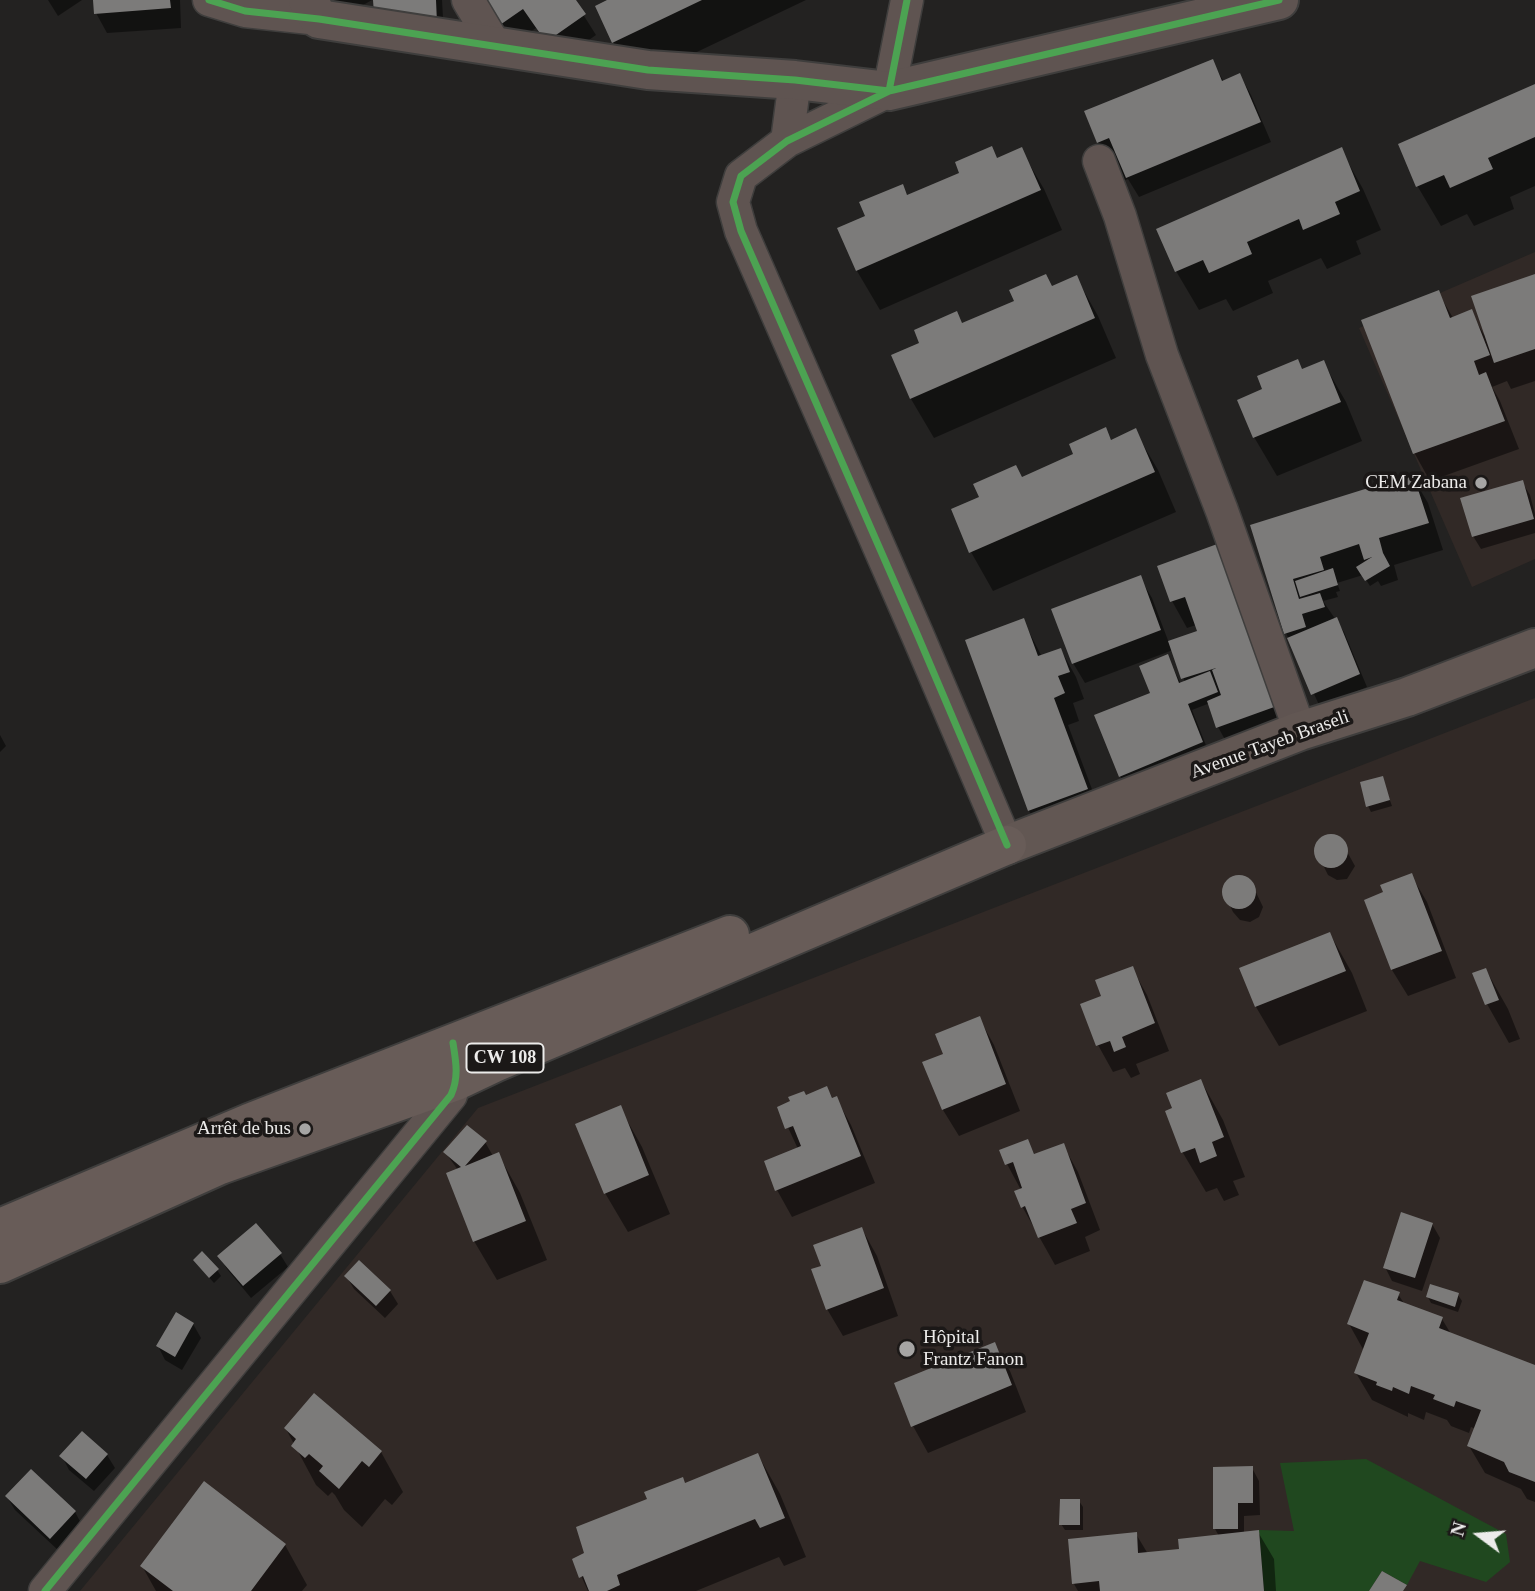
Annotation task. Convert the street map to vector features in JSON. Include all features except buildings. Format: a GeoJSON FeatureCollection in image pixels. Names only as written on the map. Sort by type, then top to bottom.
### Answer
{"type":"FeatureCollection","features":[{"type":"Feature","properties":{"kind":"highway","name":"CW 108"},"geometry":{"type":"LineString","coordinates":[[0,1228],[217,1136],[922,860],[1007,845]]}},
{"type":"Feature","properties":{"kind":"highway","name":"CW 108"},"geometry":{"type":"LineString","coordinates":[[0,1264],[220,1165],[456,1081],[1007,845]]}},
{"type":"Feature","properties":{"kind":"main road","name":"Avenue Tayeb Braseli"},"geometry":{"type":"LineString","coordinates":[[1007,845],[1300,731],[1407,697],[1535,648]]}},
{"type":"Feature","properties":{"kind":"street"},"geometry":{"type":"LineString","coordinates":[[209,0],[245,11],[314,10],[496,47],[648,70],[795,80],[889,91]]}},
{"type":"Feature","properties":{"kind":"street"},"geometry":{"type":"LineString","coordinates":[[468,0],[496,47]]}},
{"type":"Feature","properties":{"kind":"street"},"geometry":{"type":"LineString","coordinates":[[889,91],[906,0]]}},
{"type":"Feature","properties":{"kind":"street"},"geometry":{"type":"LineString","coordinates":[[1007,845],[741,231],[733,202],[741,176],[787,141],[889,91],[1279,0]]}},
{"type":"Feature","properties":{"kind":"street"},"geometry":{"type":"LineString","coordinates":[[787,141],[795,80]]}},
{"type":"Feature","properties":{"kind":"street"},"geometry":{"type":"LineString","coordinates":[[1099,161],[1120,216],[1162,355],[1222,511],[1300,731]]}},
{"type":"Feature","properties":{"kind":"street"},"geometry":{"type":"LineString","coordinates":[[45,1591],[451,1095],[457,1068],[453,1043]]}},
{"type":"Feature","properties":{"kind":"shaded area","name":"CEM Zabana"},"geometry":{"type":"Polygon","coordinates":[[[1535,252],[1535,559],[1472,587],[1359,328],[1535,252]]]}},
{"type":"Feature","properties":{"kind":"shaded area","name":"Hôpital Frantz Fanon"},"geometry":{"type":"Polygon","coordinates":[[[1535,698],[1535,1591],[80,1591],[478,1108],[1535,698]]]}},
{"type":"Feature","properties":{"kind":"green space"},"geometry":{"type":"Polygon","coordinates":[[[1366,1459],[1506,1534],[1510,1562],[1486,1582],[1420,1561],[1407,1585],[1382,1571],[1369,1591],[1264,1591],[1259,1530],[1294,1531],[1280,1463],[1366,1459]]]}},
{"type":"Feature","properties":{"kind":"cycle path"},"geometry":{"type":"LineString","coordinates":[[209,0],[245,11],[319,19],[648,70],[795,80],[889,91],[1279,0]]}},
{"type":"Feature","properties":{"kind":"cycle path"},"geometry":{"type":"LineString","coordinates":[[907,0],[889,91],[787,141],[741,176],[733,202],[741,231],[1007,845]]}},
{"type":"Feature","properties":{"kind":"cycle path"},"geometry":{"type":"LineString","coordinates":[[45,1591],[451,1095],[456,1076],[453,1043]]}},
{"type":"Feature","properties":{"kind":"place","name":"CEM Zabana"},"geometry":{"type":"Point","coordinates":[1481,483]}},
{"type":"Feature","properties":{"kind":"place","name":"Arrêt de bus"},"geometry":{"type":"Point","coordinates":[305,1129]}},
{"type":"Feature","properties":{"kind":"place","name":"Hôpital Frantz Fanon"},"geometry":{"type":"Point","coordinates":[907,1349]}}]}
